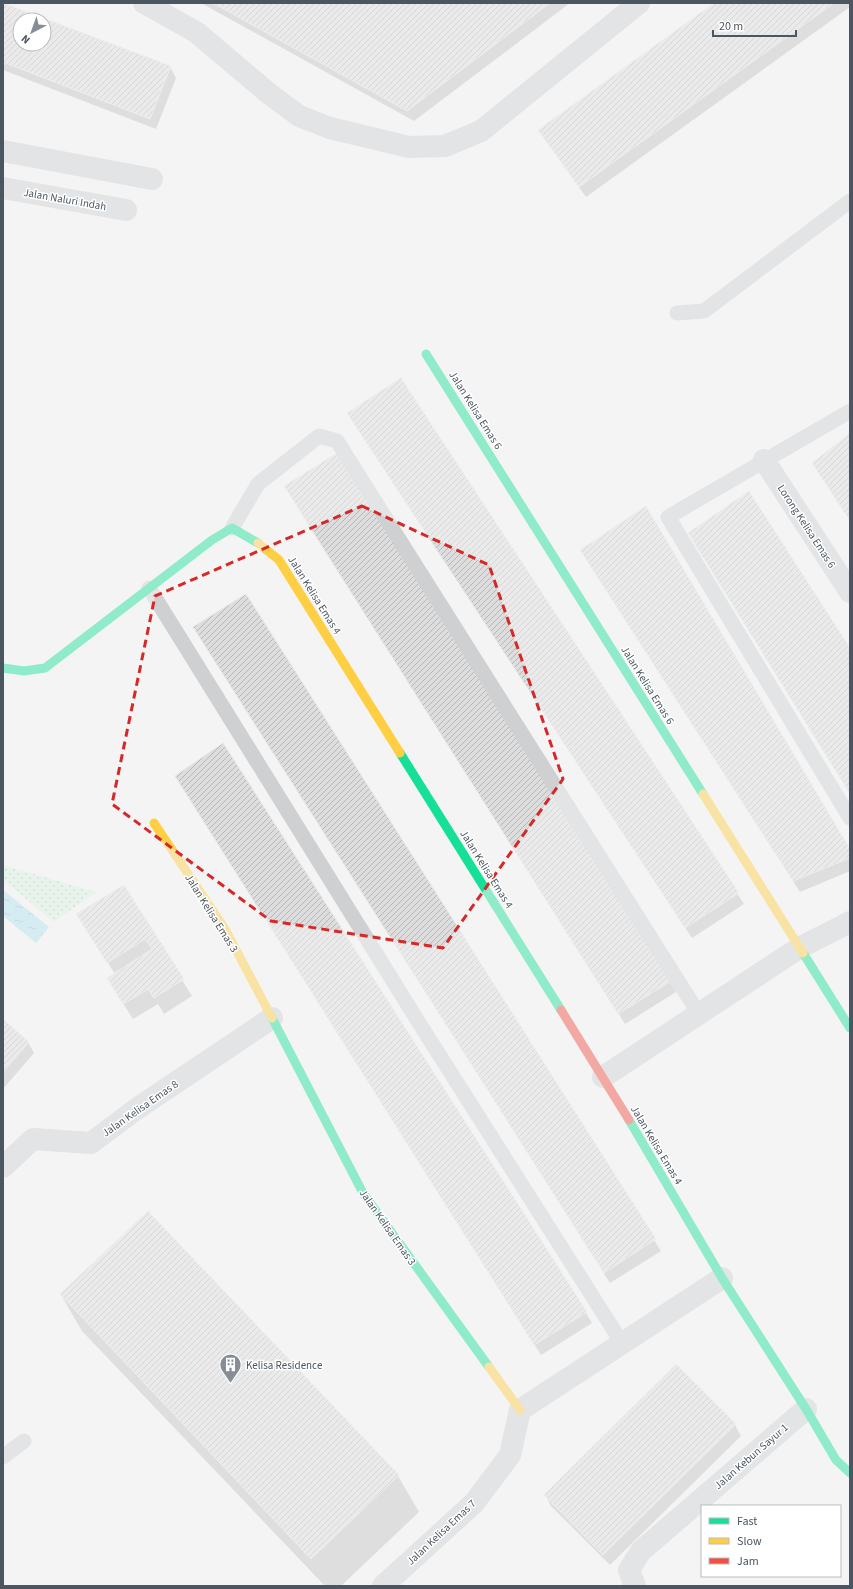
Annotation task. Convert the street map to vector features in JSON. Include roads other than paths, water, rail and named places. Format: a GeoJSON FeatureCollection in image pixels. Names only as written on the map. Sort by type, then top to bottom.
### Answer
{"type":"FeatureCollection","features":[{"type":"Feature","properties":{"kind":"street"},"geometry":{"type":"LineString","coordinates":[[144,3],[196,32],[266,92],[299,116],[330,128],[409,147],[444,146],[481,131],[628,7]]}},
{"type":"Feature","properties":{"kind":"street"},"geometry":{"type":"LineString","coordinates":[[3,151],[152,179]]}},
{"type":"Feature","properties":{"kind":"street","name":"Jalan Naluri Indah"},"geometry":{"type":"LineString","coordinates":[[3,188],[126,210]]}},
{"type":"Feature","properties":{"kind":"street","name":"Jalan Kelisa Emas 6"},"geometry":{"type":"LineString","coordinates":[[426,354],[850,1028]]}},
{"type":"Feature","properties":{"kind":"street","name":"Lorong Kelisa Emas 6"},"geometry":{"type":"LineString","coordinates":[[764,460],[850,592]]}},
{"type":"Feature","properties":{"kind":"street"},"geometry":{"type":"LineString","coordinates":[[3,668],[24,671],[45,668],[212,540],[232,528]]}},
{"type":"Feature","properties":{"kind":"street","name":"Jalan Kelisa Emas 4"},"geometry":{"type":"LineString","coordinates":[[232,528],[252,539],[279,560],[603,1077],[722,1278],[806,1409],[836,1460],[850,1473]]}},
{"type":"Feature","properties":{"kind":"street","name":"Jalan Kelisa Emas 3"},"geometry":{"type":"LineString","coordinates":[[154,823],[225,929],[363,1193],[520,1410]]}},
{"type":"Feature","properties":{"kind":"street"},"geometry":{"type":"LineString","coordinates":[[603,1077],[799,948],[850,922]]}},
{"type":"Feature","properties":{"kind":"street","name":"Jalan Kelisa Emas 8"},"geometry":{"type":"LineString","coordinates":[[3,1167],[33,1139],[91,1143],[136,1110],[272,1018]]}},
{"type":"Feature","properties":{"kind":"street"},"geometry":{"type":"LineString","coordinates":[[520,1410],[722,1278]]}},
{"type":"Feature","properties":{"kind":"street","name":"Jalan Kebun Sayur 1"},"geometry":{"type":"LineString","coordinates":[[631,1581],[642,1551],[806,1409]]}},
{"type":"Feature","properties":{"kind":"street","name":"Jalan Kelisa Emas 7"},"geometry":{"type":"LineString","coordinates":[[383,1586],[478,1497],[510,1455],[520,1410]]}},
{"type":"Feature","properties":{"kind":"lane"},"geometry":{"type":"LineString","coordinates":[[677,313],[704,311],[850,202]]}},
{"type":"Feature","properties":{"kind":"lane"},"geometry":{"type":"LineString","coordinates":[[850,411],[668,517],[850,818]]}},
{"type":"Feature","properties":{"kind":"lane"},"geometry":{"type":"LineString","coordinates":[[232,528],[258,484],[319,436],[337,441],[699,1014]]}},
{"type":"Feature","properties":{"kind":"lane"},"geometry":{"type":"LineString","coordinates":[[149,588],[421,1026],[622,1343]]}},
{"type":"Feature","properties":{"kind":"lane"},"geometry":{"type":"LineString","coordinates":[[3,1457],[24,1441]]}},
{"type":"Feature","properties":{"kind":"water"},"geometry":{"type":"Polygon","coordinates":[[[3,890],[49,927],[36,943],[3,916],[3,890]]]}},
{"type":"Feature","properties":{"kind":"place","name":"Kelisa Residence"},"geometry":{"type":"Point","coordinates":[230,1384]}}]}
